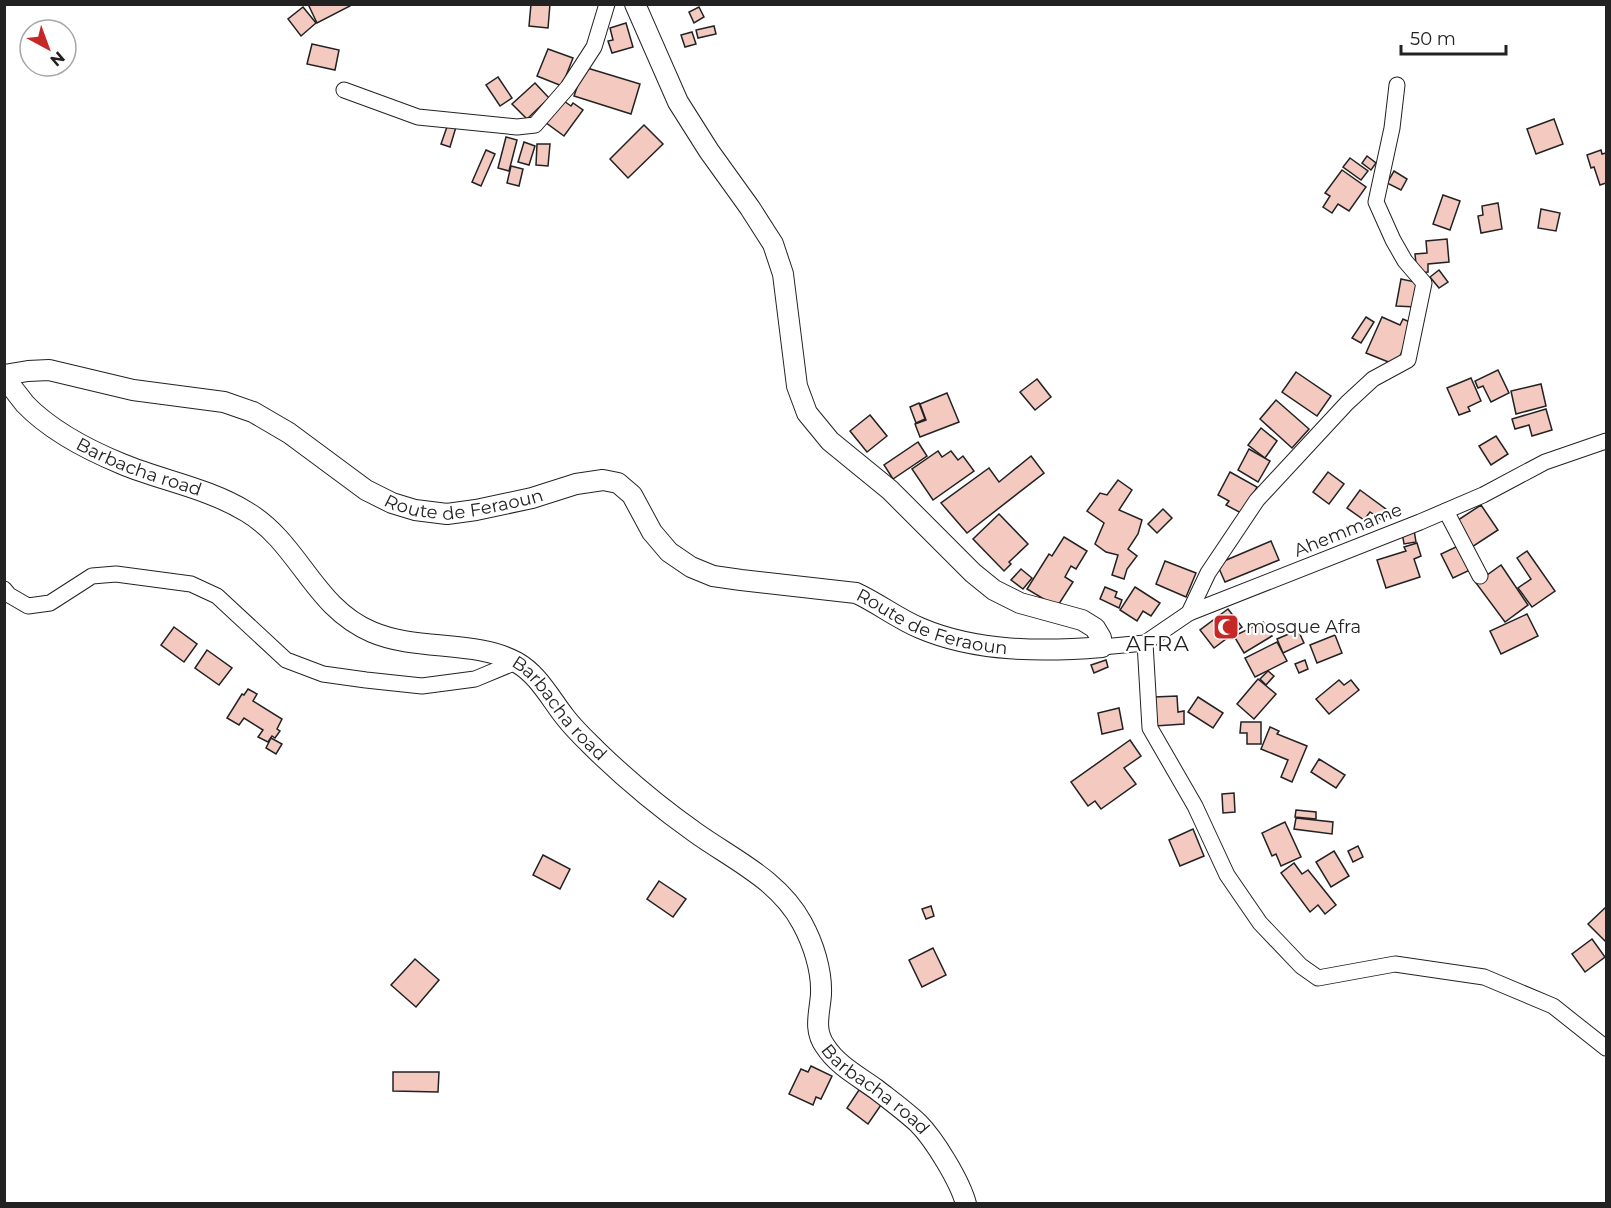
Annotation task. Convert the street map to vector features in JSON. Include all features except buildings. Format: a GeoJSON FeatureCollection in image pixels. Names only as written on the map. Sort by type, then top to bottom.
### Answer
{"type":"FeatureCollection","features":[{"type":"Feature","properties":{"kind":"main road"},"geometry":{"type":"LineString","coordinates":[[635,4],[678,102],[773,244],[783,274],[797,386],[807,413],[830,441],[890,490],[994,590],[1020,603],[1082,620],[1095,628],[1101,638],[1102,647]]}},
{"type":"Feature","properties":{"kind":"main road","name":"Route de Feraoun"},"geometry":{"type":"LineString","coordinates":[[4,376],[49,370],[122,388],[233,405],[253,412],[289,433],[366,490],[392,503],[415,510],[447,514],[532,498],[576,484],[603,480],[618,483],[632,495],[652,532],[669,552],[691,567],[714,576],[856,592],[919,628],[971,644],[1023,648],[1102,647]]}},
{"type":"Feature","properties":{"kind":"main road","name":"Barbacha road"},"geometry":{"type":"LineString","coordinates":[[4,376],[26,404],[47,423],[84,446],[123,465],[213,494],[249,512],[276,534],[323,597],[346,618],[372,632],[401,642],[491,653],[516,662],[531,674],[547,691],[566,718],[614,766],[695,832],[775,887],[791,904],[811,940],[818,963],[821,992],[817,1016],[823,1044],[848,1070],[920,1125],[943,1158],[963,1192],[966,1203]]}},
{"type":"Feature","properties":{"kind":"street"},"geometry":{"type":"LineString","coordinates":[[344,90],[418,117],[517,127],[535,125],[568,87],[594,47],[607,4]]}},
{"type":"Feature","properties":{"kind":"street"},"geometry":{"type":"LineString","coordinates":[[1189,613],[1208,573],[1257,500],[1339,411],[1373,379],[1408,360],[1424,283],[1405,261],[1376,202],[1392,128],[1397,85]]}},
{"type":"Feature","properties":{"kind":"street","name":"Ahemmame"},"geometry":{"type":"LineString","coordinates":[[1102,647],[1145,643],[1189,613],[1446,511],[1483,495],[1545,462],[1606,441]]}},
{"type":"Feature","properties":{"kind":"street"},"geometry":{"type":"LineString","coordinates":[[1446,511],[1480,576]]}},
{"type":"Feature","properties":{"kind":"street"},"geometry":{"type":"LineString","coordinates":[[4,589],[9,595],[28,606],[50,603],[92,576],[116,574],[191,584],[218,596],[286,660],[323,674],[422,686],[474,679],[516,662]]}},
{"type":"Feature","properties":{"kind":"street"},"geometry":{"type":"LineString","coordinates":[[1145,643],[1150,728],[1195,806],[1227,874],[1260,923],[1301,966],[1318,978],[1395,964],[1484,977],[1553,1006],[1606,1048]]}},
{"type":"Feature","properties":{"kind":"place","name":"mosque Afra"},"geometry":{"type":"Point","coordinates":[1226,627]}},
{"type":"Feature","properties":{"kind":"district","name":"AFRA"},"geometry":{"type":"Point","coordinates":[1158,643]}}]}
